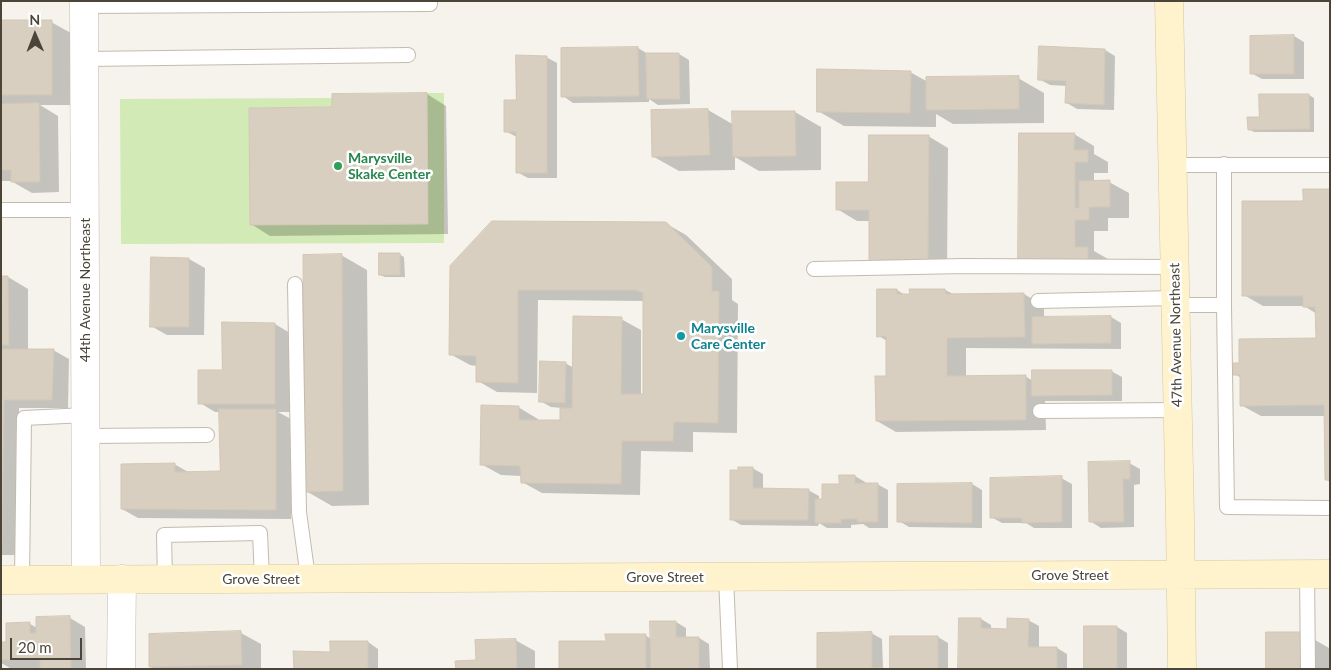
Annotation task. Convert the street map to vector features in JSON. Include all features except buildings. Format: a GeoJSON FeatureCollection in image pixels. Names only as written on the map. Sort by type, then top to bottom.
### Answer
{"type":"FeatureCollection","features":[{"type":"Feature","properties":{"kind":"street","name":"47th Avenue Northeast"},"geometry":{"type":"LineString","coordinates":[[1169,1],[1182,669]]}},
{"type":"Feature","properties":{"kind":"street","name":"44th Avenue Northeast"},"geometry":{"type":"LineString","coordinates":[[84,4],[86,579]]}},
{"type":"Feature","properties":{"kind":"street","name":"Grove Street"},"geometry":{"type":"LineString","coordinates":[[12,580],[1318,574]]}},
{"type":"Feature","properties":{"kind":"street"},"geometry":{"type":"LineString","coordinates":[[121,669],[122,579]]}},
{"type":"Feature","properties":{"kind":"lane"},"geometry":{"type":"LineString","coordinates":[[84,4],[430,4],[430,1]]}},
{"type":"Feature","properties":{"kind":"lane"},"geometry":{"type":"LineString","coordinates":[[84,59],[408,56]]}},
{"type":"Feature","properties":{"kind":"lane"},"geometry":{"type":"LineString","coordinates":[[1224,164],[1227,507],[1330,508]]}},
{"type":"Feature","properties":{"kind":"lane"},"geometry":{"type":"LineString","coordinates":[[1173,165],[1330,165]]}},
{"type":"Feature","properties":{"kind":"lane"},"geometry":{"type":"LineString","coordinates":[[1,210],[85,210]]}},
{"type":"Feature","properties":{"kind":"lane"},"geometry":{"type":"LineString","coordinates":[[814,269],[965,266],[1175,267]]}},
{"type":"Feature","properties":{"kind":"lane"},"geometry":{"type":"LineString","coordinates":[[295,284],[299,512],[308,578]]}},
{"type":"Feature","properties":{"kind":"lane"},"geometry":{"type":"LineString","coordinates":[[1038,301],[1224,304]]}},
{"type":"Feature","properties":{"kind":"lane"},"geometry":{"type":"LineString","coordinates":[[1040,411],[1178,410]]}},
{"type":"Feature","properties":{"kind":"lane"},"geometry":{"type":"LineString","coordinates":[[12,580],[24,418],[207,435]]}},
{"type":"Feature","properties":{"kind":"lane"},"geometry":{"type":"LineString","coordinates":[[165,579],[164,535],[260,533],[262,579]]}},
{"type":"Feature","properties":{"kind":"lane"},"geometry":{"type":"LineString","coordinates":[[1308,669],[1318,574]]}},
{"type":"Feature","properties":{"kind":"lane"},"geometry":{"type":"LineString","coordinates":[[726,576],[730,669]]}},
{"type":"Feature","properties":{"kind":"green space"},"geometry":{"type":"Polygon","coordinates":[[[427,93],[444,93],[444,243],[121,244],[120,99],[332,98],[332,107],[249,108],[250,225],[428,224],[427,93]]]}},
{"type":"Feature","properties":{"kind":"place","name":"Marysville Skake Center"},"geometry":{"type":"Point","coordinates":[338,166]}},
{"type":"Feature","properties":{"kind":"place","name":"Marysville Care Center"},"geometry":{"type":"Point","coordinates":[681,336]}}]}
